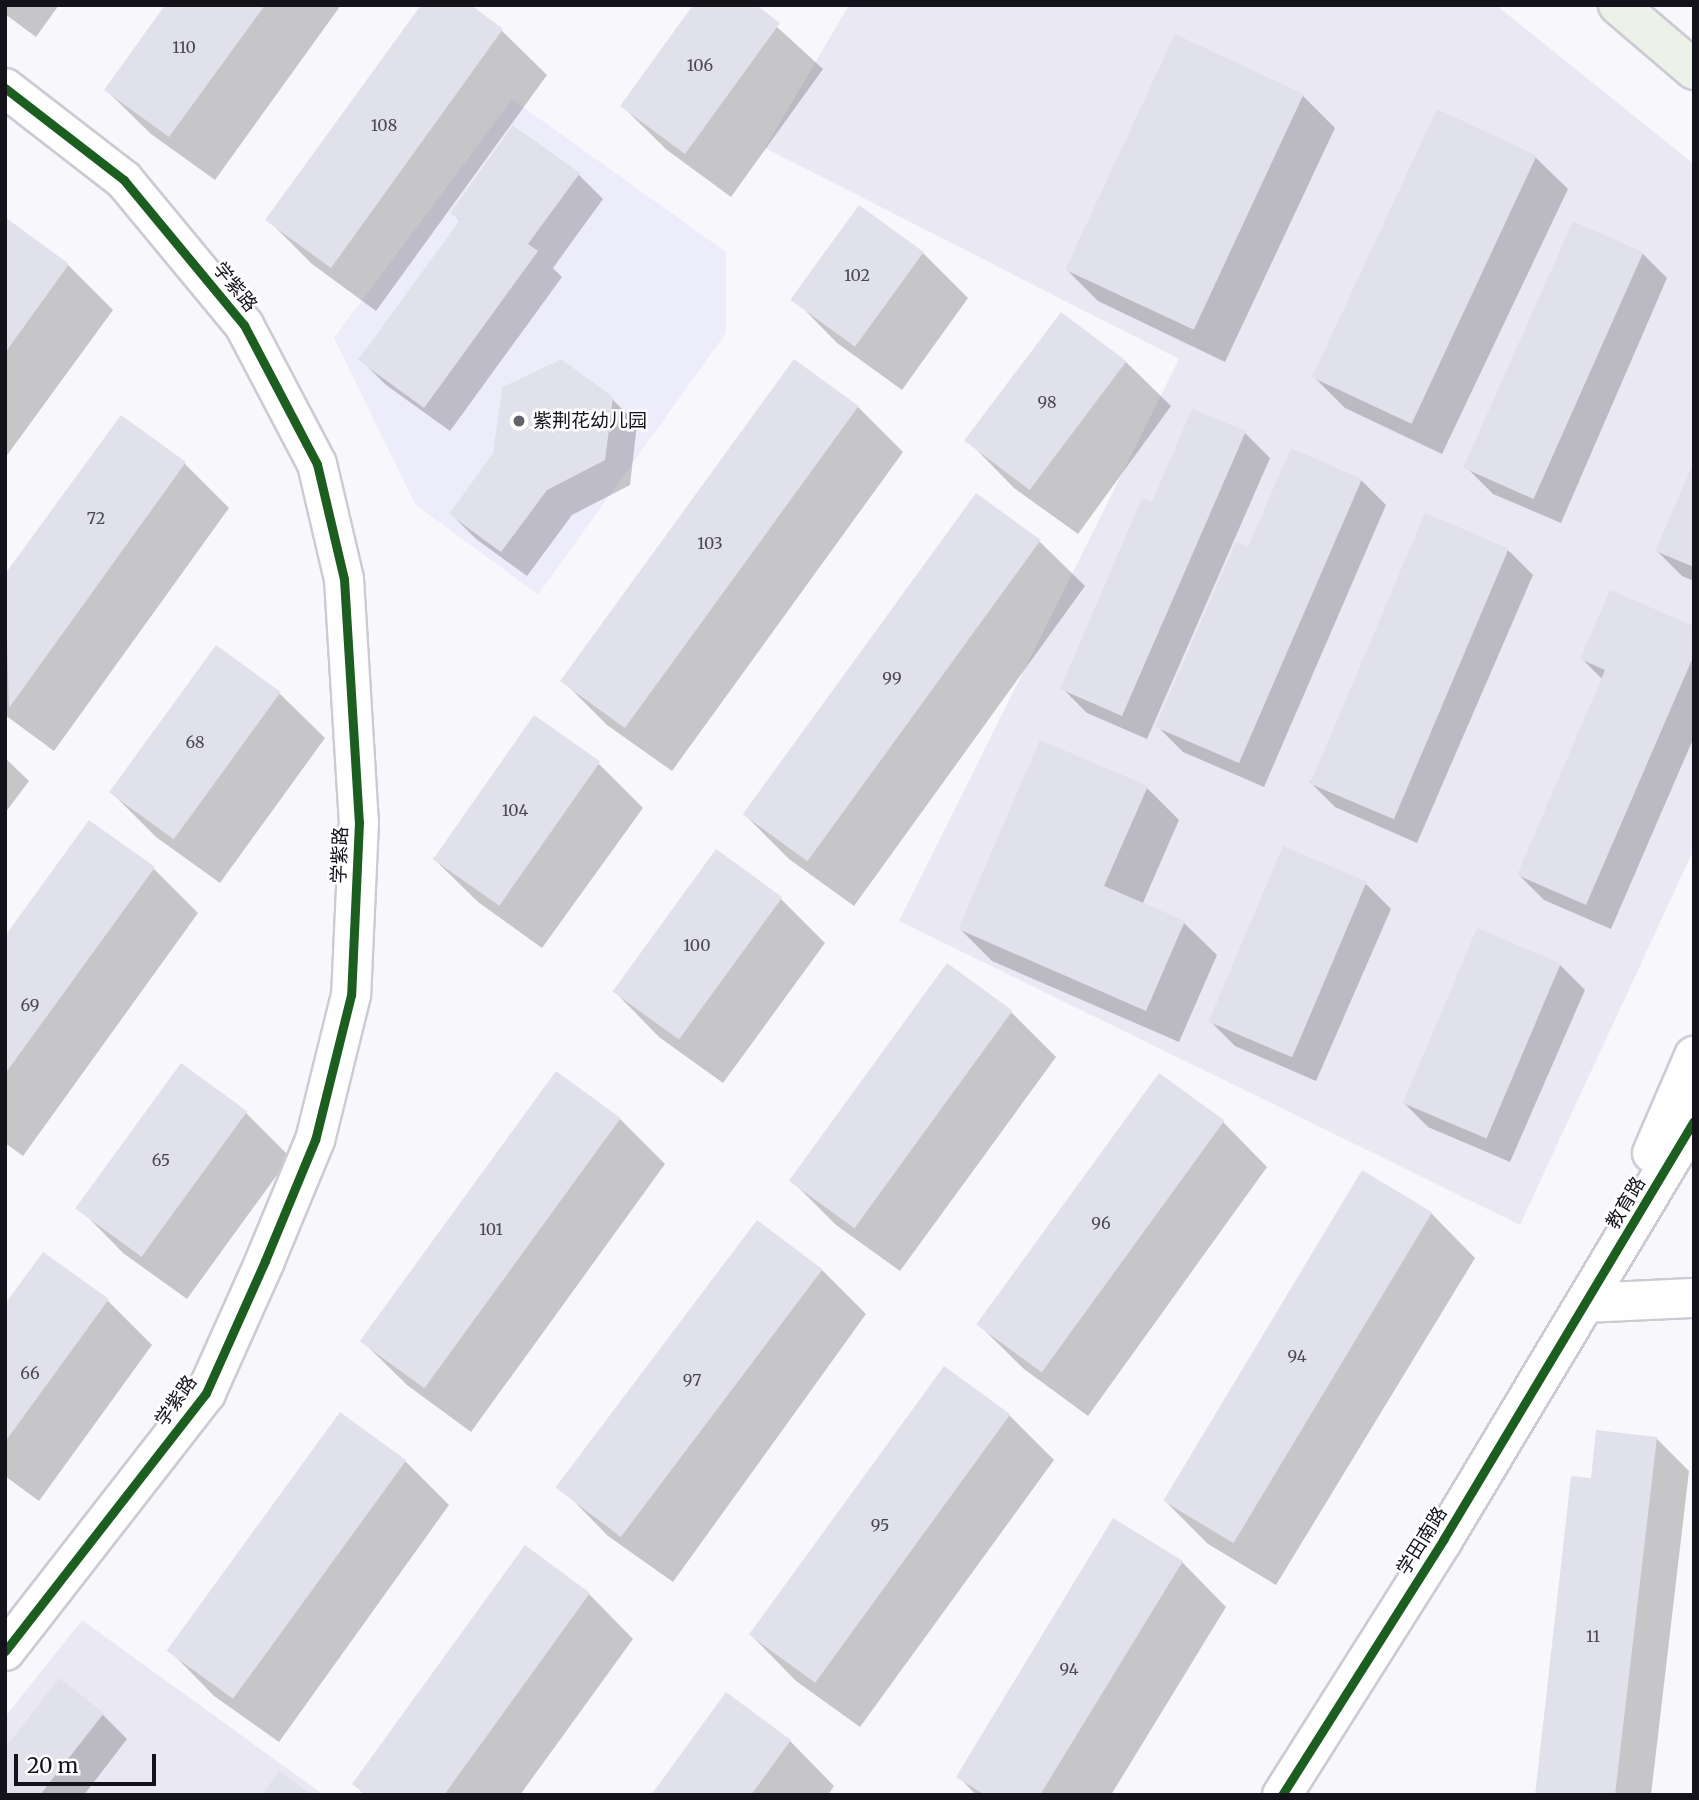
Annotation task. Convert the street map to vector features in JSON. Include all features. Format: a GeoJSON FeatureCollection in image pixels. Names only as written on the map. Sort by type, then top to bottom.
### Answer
{"type":"FeatureCollection","features":[{"type":"Feature","properties":{"kind":"main road"},"geometry":{"type":"LineString","coordinates":[[1618,5],[1694,70]]}},
{"type":"Feature","properties":{"kind":"street","name":"学紫路"},"geometry":{"type":"LineString","coordinates":[[5,88],[124,180],[244,325],[317,464],[344,579],[359,822],[351,995],[315,1140],[265,1261],[206,1393],[5,1651]]}},
{"type":"Feature","properties":{"kind":"street","name":"教育路"},"geometry":{"type":"LineString","coordinates":[[1587,1303],[1694,1056]]}},
{"type":"Feature","properties":{"kind":"street","name":"教育路"},"geometry":{"type":"LineString","coordinates":[[1587,1303],[1694,1121]]}},
{"type":"Feature","properties":{"kind":"street"},"geometry":{"type":"LineString","coordinates":[[1587,1303],[1694,1298]]}},
{"type":"Feature","properties":{"kind":"street","name":"学田南路"},"geometry":{"type":"LineString","coordinates":[[1282,1795],[1587,1303]]}},
{"type":"Feature","properties":{"kind":"shaded area"},"geometry":{"type":"Polygon","coordinates":[[[849,5],[1496,5],[1694,164],[1694,849],[1520,1225],[899,921],[1179,359],[765,148],[849,5]]]}},
{"type":"Feature","properties":{"kind":"shaded area","name":"紫荆花幼儿园"},"geometry":{"type":"Polygon","coordinates":[[[512,99],[726,252],[726,333],[538,595],[415,504],[334,338],[512,99]],[[514,125],[450,213],[460,220],[359,360],[424,407],[538,251],[528,244],[579,173],[514,125]],[[560,359],[502,387],[493,453],[449,514],[501,552],[547,490],[605,460],[613,397],[560,359]]]}},
{"type":"Feature","properties":{"kind":"shaded area"},"geometry":{"type":"Polygon","coordinates":[[[82,1620],[324,1795],[5,1795],[5,1717],[82,1620]]]}},
{"type":"Feature","properties":{"kind":"building"},"geometry":{"type":"Polygon","coordinates":[[[165,5],[265,5],[169,137],[104,90],[165,5]]]}},
{"type":"Feature","properties":{"kind":"building"},"geometry":{"type":"Polygon","coordinates":[[[421,5],[471,5],[503,29],[331,268],[265,220],[421,5]]]}},
{"type":"Feature","properties":{"kind":"building"},"geometry":{"type":"Polygon","coordinates":[[[693,5],[756,5],[780,23],[685,154],[620,106],[693,5]]]}},
{"type":"Feature","properties":{"kind":"building"},"geometry":{"type":"Polygon","coordinates":[[[1175,34],[1304,94],[1194,330],[1065,270],[1175,34]]]}},
{"type":"Feature","properties":{"kind":"building"},"geometry":{"type":"Polygon","coordinates":[[[1437,109],[1537,155],[1412,424],[1312,377],[1437,109]]]}},
{"type":"Feature","properties":{"kind":"building"},"geometry":{"type":"Polygon","coordinates":[[[513,125],[580,173],[528,244],[538,251],[424,408],[358,360],[460,220],[450,213],[513,125]]]}},
{"type":"Feature","properties":{"kind":"building"},"geometry":{"type":"Polygon","coordinates":[[[859,205],[924,252],[855,347],[790,300],[859,205]]]}},
{"type":"Feature","properties":{"kind":"building"},"geometry":{"type":"Polygon","coordinates":[[[5,217],[69,264],[5,353],[5,217]]]}},
{"type":"Feature","properties":{"kind":"building"},"geometry":{"type":"Polygon","coordinates":[[[1573,221],[1643,252],[1534,499],[1463,468],[1573,221]]]}},
{"type":"Feature","properties":{"kind":"building"},"geometry":{"type":"Polygon","coordinates":[[[1061,312],[1126,361],[1030,490],[964,441],[1061,312]]]}},
{"type":"Feature","properties":{"kind":"building"},"geometry":{"type":"Polygon","coordinates":[[[561,359],[613,397],[605,460],[547,490],[501,552],[449,514],[493,453],[502,387],[561,359]]]}},
{"type":"Feature","properties":{"kind":"building"},"geometry":{"type":"Polygon","coordinates":[[[794,359],[859,406],[625,728],[560,681],[794,359]]]}},
{"type":"Feature","properties":{"kind":"building"},"geometry":{"type":"Polygon","coordinates":[[[1192,409],[1246,431],[1122,716],[1060,689],[1142,498],[1152,502],[1192,409]]]}},
{"type":"Feature","properties":{"kind":"building"},"geometry":{"type":"Polygon","coordinates":[[[121,415],[186,462],[9,708],[5,574],[121,415]]]}},
{"type":"Feature","properties":{"kind":"building"},"geometry":{"type":"Polygon","coordinates":[[[1291,448],[1362,479],[1239,763],[1155,727],[1236,542],[1248,547],[1291,448]]]}},
{"type":"Feature","properties":{"kind":"building"},"geometry":{"type":"Polygon","coordinates":[[[1694,462],[1694,567],[1655,551],[1694,462]]]}},
{"type":"Feature","properties":{"kind":"building"},"geometry":{"type":"Polygon","coordinates":[[[976,493],[1041,540],[807,861],[743,814],[976,493]]]}},
{"type":"Feature","properties":{"kind":"building"},"geometry":{"type":"Polygon","coordinates":[[[1425,513],[1509,549],[1394,819],[1310,784],[1425,513]]]}},
{"type":"Feature","properties":{"kind":"building"},"geometry":{"type":"Polygon","coordinates":[[[1610,590],[1694,626],[1694,655],[1586,905],[1517,875],[1605,670],[1580,659],[1610,590]]]}},
{"type":"Feature","properties":{"kind":"building"},"geometry":{"type":"Polygon","coordinates":[[[216,645],[281,692],[174,839],[109,792],[216,645]]]}},
{"type":"Feature","properties":{"kind":"building"},"geometry":{"type":"Polygon","coordinates":[[[534,715],[600,761],[499,906],[433,859],[534,715]]]}},
{"type":"Feature","properties":{"kind":"building"},"geometry":{"type":"Polygon","coordinates":[[[1040,740],[1148,786],[1104,886],[1185,921],[1146,1011],[958,929],[1040,740]]]}},
{"type":"Feature","properties":{"kind":"building"},"geometry":{"type":"Polygon","coordinates":[[[89,820],[155,867],[5,1074],[5,936],[89,820]]]}},
{"type":"Feature","properties":{"kind":"building"},"geometry":{"type":"Polygon","coordinates":[[[1283,846],[1367,882],[1292,1057],[1208,1022],[1283,846]]]}},
{"type":"Feature","properties":{"kind":"building"},"geometry":{"type":"Polygon","coordinates":[[[716,849],[782,897],[679,1040],[613,991],[716,849]]]}},
{"type":"Feature","properties":{"kind":"building"},"geometry":{"type":"Polygon","coordinates":[[[1477,928],[1561,964],[1487,1138],[1403,1103],[1477,928]]]}},
{"type":"Feature","properties":{"kind":"building"},"geometry":{"type":"Polygon","coordinates":[[[947,963],[1013,1011],[854,1228],[789,1181],[947,963]]]}},
{"type":"Feature","properties":{"kind":"building"},"geometry":{"type":"Polygon","coordinates":[[[181,1063],[247,1111],[142,1257],[75,1209],[181,1063]]]}},
{"type":"Feature","properties":{"kind":"building"},"geometry":{"type":"Polygon","coordinates":[[[556,1071],[621,1118],[424,1388],[360,1341],[556,1071]]]}},
{"type":"Feature","properties":{"kind":"building"},"geometry":{"type":"Polygon","coordinates":[[[1159,1073],[1225,1121],[1042,1372],[976,1325],[1159,1073]]]}},
{"type":"Feature","properties":{"kind":"building"},"geometry":{"type":"Polygon","coordinates":[[[1362,1170],[1432,1212],[1233,1543],[1163,1501],[1362,1170]]]}},
{"type":"Feature","properties":{"kind":"building"},"geometry":{"type":"Polygon","coordinates":[[[757,1220],[822,1269],[621,1537],[555,1488],[757,1220]]]}},
{"type":"Feature","properties":{"kind":"building"},"geometry":{"type":"Polygon","coordinates":[[[43,1252],[109,1299],[5,1442],[5,1304],[43,1252]]]}},
{"type":"Feature","properties":{"kind":"building"},"geometry":{"type":"Polygon","coordinates":[[[944,1366],[1010,1414],[815,1683],[749,1635],[944,1366]]]}},
{"type":"Feature","properties":{"kind":"building"},"geometry":{"type":"Polygon","coordinates":[[[340,1412],[406,1460],[233,1699],[167,1651],[340,1412]]]}},
{"type":"Feature","properties":{"kind":"building"},"geometry":{"type":"Polygon","coordinates":[[[1596,1430],[1657,1437],[1615,1795],[1535,1795],[1571,1476],[1591,1478],[1596,1430]]]}},
{"type":"Feature","properties":{"kind":"building"},"geometry":{"type":"Polygon","coordinates":[[[1113,1518],[1183,1561],[1040,1795],[985,1795],[956,1777],[1113,1518]]]}},
{"type":"Feature","properties":{"kind":"building"},"geometry":{"type":"Polygon","coordinates":[[[525,1545],[590,1593],[444,1795],[366,1795],[352,1784],[525,1545]]]}},
{"type":"Feature","properties":{"kind":"building"},"geometry":{"type":"Polygon","coordinates":[[[59,1678],[104,1713],[40,1795],[5,1795],[5,1748],[59,1678]]]}},
{"type":"Feature","properties":{"kind":"building"},"geometry":{"type":"Polygon","coordinates":[[[726,1692],[791,1740],[751,1795],[651,1795],[726,1692]]]}},
{"type":"Feature","properties":{"kind":"building"},"geometry":{"type":"Polygon","coordinates":[[[279,1771],[312,1795],[262,1795],[279,1771]]]}},
{"type":"Feature","properties":{"kind":"cycle path"},"geometry":{"type":"LineString","coordinates":[[5,88],[124,180],[244,325],[317,464],[344,579],[359,822],[351,995],[315,1140],[265,1261],[206,1393],[5,1651]]}},
{"type":"Feature","properties":{"kind":"cycle path"},"geometry":{"type":"LineString","coordinates":[[1282,1795],[1443,1540],[1694,1121]]}},
{"type":"Feature","properties":{"kind":"place","name":"紫荆花幼儿园"},"geometry":{"type":"Point","coordinates":[519,421]}}]}
